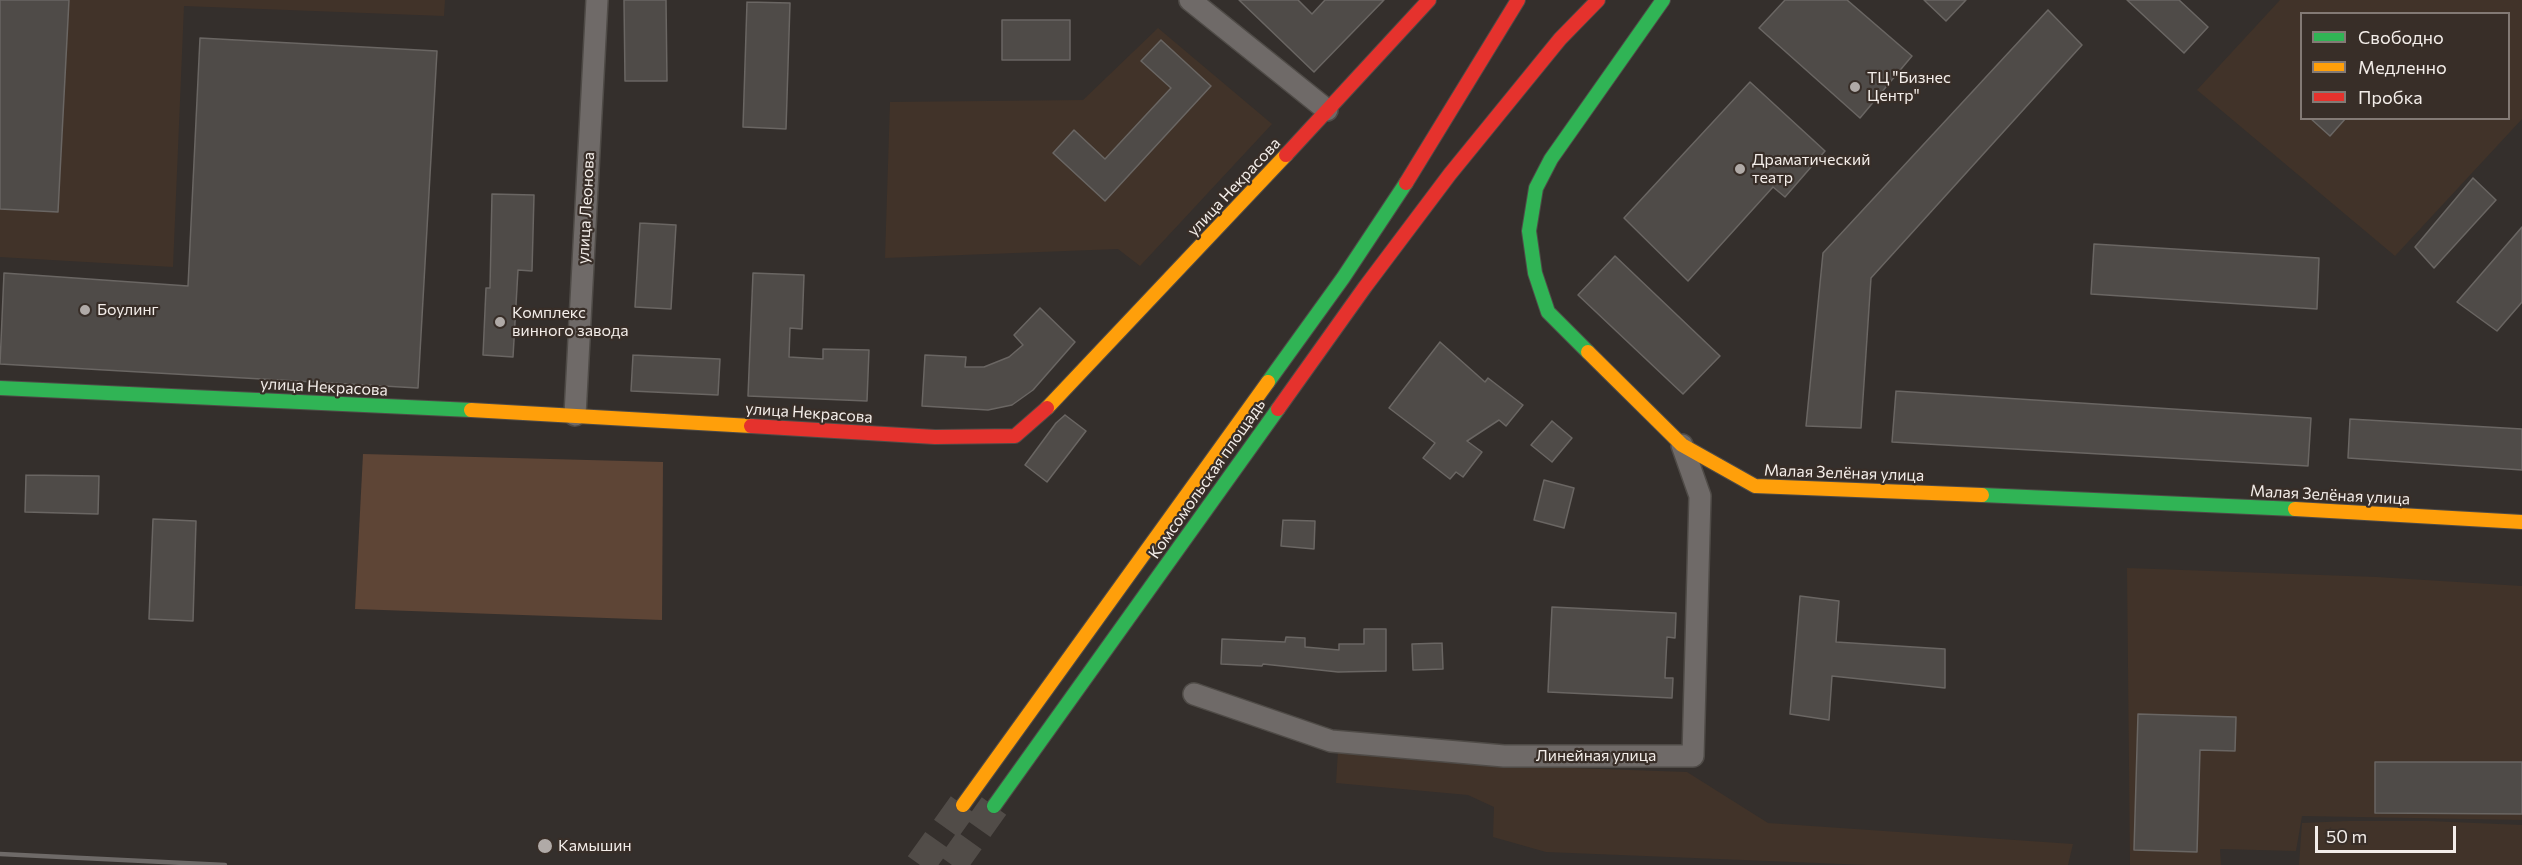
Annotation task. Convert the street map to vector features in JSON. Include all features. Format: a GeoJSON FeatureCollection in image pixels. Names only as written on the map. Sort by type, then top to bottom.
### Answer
{"type":"FeatureCollection","features":[{"type":"Feature","properties":{"kind":"street","name":"улица Леонова"},"geometry":{"type":"LineString","coordinates":[[575,415],[597,0]]}},
{"type":"Feature","properties":{"kind":"street"},"geometry":{"type":"LineString","coordinates":[[1191,0],[1327,110]]}},
{"type":"Feature","properties":{"kind":"street","name":"улица Некрасова"},"geometry":{"type":"LineString","coordinates":[[0,388],[575,415],[935,437],[1015,436],[1062,393],[1429,0]]}},
{"type":"Feature","properties":{"kind":"street"},"geometry":{"type":"LineString","coordinates":[[963,805],[1343,278],[1425,155],[1518,0]]}},
{"type":"Feature","properties":{"kind":"street","name":"Комсомольская площадь"},"geometry":{"type":"LineString","coordinates":[[994,807],[1365,287],[1450,174],[1560,39],[1598,0]]}},
{"type":"Feature","properties":{"kind":"street","name":"Малая Зелёная улица"},"geometry":{"type":"LineString","coordinates":[[1663,0],[1551,159],[1536,189],[1529,231],[1535,273],[1548,312],[1682,445],[1755,486],[2198,504],[2522,522]]}},
{"type":"Feature","properties":{"kind":"street","name":"Линейная улица"},"geometry":{"type":"LineString","coordinates":[[1194,694],[1331,741],[1503,756],[1693,756],[1700,496],[1682,445]]}},
{"type":"Feature","properties":{"kind":"shaded area"},"geometry":{"type":"Polygon","coordinates":[[[0,0],[445,0],[444,16],[184,6],[173,267],[0,257],[0,0]]]}},
{"type":"Feature","properties":{"kind":"shaded area"},"geometry":{"type":"Polygon","coordinates":[[[2280,0],[2522,0],[2522,119],[2395,256],[2197,90],[2280,0]]]}},
{"type":"Feature","properties":{"kind":"shaded area"},"geometry":{"type":"Polygon","coordinates":[[[1158,28],[1272,124],[1140,266],[1118,249],[885,258],[890,102],[1083,100],[1158,28]]]}},
{"type":"Feature","properties":{"kind":"shaded area"},"geometry":{"type":"Polygon","coordinates":[[[363,454],[663,462],[662,620],[355,609],[363,454]]]}},
{"type":"Feature","properties":{"kind":"shaded area"},"geometry":{"type":"Polygon","coordinates":[[[2127,568],[2377,577],[2522,586],[2522,820],[2302,816],[2296,851],[2220,849],[2221,865],[2130,865],[2127,568]]]}},
{"type":"Feature","properties":{"kind":"shaded area"},"geometry":{"type":"Polygon","coordinates":[[[1338,751],[1460,764],[1687,772],[1768,823],[2073,844],[2068,865],[1867,865],[1546,852],[1493,837],[1494,807],[1468,795],[1336,783],[1338,751]]]}},
{"type":"Feature","properties":{"kind":"shaded area"},"geometry":{"type":"Polygon","coordinates":[[[2428,821],[2522,825],[2522,865],[2299,865],[2302,823],[2428,821]]]}},
{"type":"Feature","properties":{"kind":"building"},"geometry":{"type":"Polygon","coordinates":[[[0,0],[69,0],[58,212],[0,209],[0,0]]]}},
{"type":"Feature","properties":{"kind":"building"},"geometry":{"type":"Polygon","coordinates":[[[624,0],[666,0],[667,81],[625,81],[624,0]]]}},
{"type":"Feature","properties":{"kind":"building"},"geometry":{"type":"Polygon","coordinates":[[[1239,0],[1298,0],[1312,14],[1325,0],[1384,0],[1314,72],[1239,0]]]}},
{"type":"Feature","properties":{"kind":"building","name":"ТЦ \"Бизнес Центр\""},"geometry":{"type":"Polygon","coordinates":[[[1785,0],[1847,0],[1912,56],[1860,118],[1759,28],[1785,0]]]}},
{"type":"Feature","properties":{"kind":"building"},"geometry":{"type":"Polygon","coordinates":[[[1924,0],[1966,0],[1946,21],[1924,0]]]}},
{"type":"Feature","properties":{"kind":"building"},"geometry":{"type":"Polygon","coordinates":[[[2127,0],[2179,0],[2208,27],[2184,53],[2127,0]]]}},
{"type":"Feature","properties":{"kind":"building"},"geometry":{"type":"Polygon","coordinates":[[[747,2],[790,3],[786,129],[743,127],[747,2]]]}},
{"type":"Feature","properties":{"kind":"building"},"geometry":{"type":"Polygon","coordinates":[[[2048,10],[2082,45],[1871,278],[1861,428],[1806,426],[1823,253],[2048,10]]]}},
{"type":"Feature","properties":{"kind":"building"},"geometry":{"type":"Polygon","coordinates":[[[1002,20],[1070,20],[1070,60],[1002,60],[1002,20]]]}},
{"type":"Feature","properties":{"kind":"building"},"geometry":{"type":"Polygon","coordinates":[[[200,38],[437,51],[418,388],[0,364],[4,273],[188,286],[200,38]]]}},
{"type":"Feature","properties":{"kind":"building"},"geometry":{"type":"Polygon","coordinates":[[[1161,40],[1211,86],[1105,201],[1053,153],[1074,130],[1105,159],[1171,88],[1141,61],[1161,40]]]}},
{"type":"Feature","properties":{"kind":"building","name":"Драматический театр"},"geometry":{"type":"Polygon","coordinates":[[[1750,82],[1825,151],[1785,197],[1773,187],[1688,281],[1624,218],[1750,82]]]}},
{"type":"Feature","properties":{"kind":"building"},"geometry":{"type":"Polygon","coordinates":[[[2312,120],[2344,120],[2330,136],[2312,120]]]}},
{"type":"Feature","properties":{"kind":"building"},"geometry":{"type":"Polygon","coordinates":[[[2473,178],[2496,200],[2434,268],[2415,247],[2473,178]]]}},
{"type":"Feature","properties":{"kind":"building"},"geometry":{"type":"Polygon","coordinates":[[[492,194],[534,195],[532,271],[518,270],[513,357],[483,355],[486,288],[490,288],[492,194]]]}},
{"type":"Feature","properties":{"kind":"building"},"geometry":{"type":"Polygon","coordinates":[[[640,223],[676,225],[671,309],[635,307],[640,223]]]}},
{"type":"Feature","properties":{"kind":"building"},"geometry":{"type":"Polygon","coordinates":[[[2522,227],[2522,302],[2497,331],[2457,302],[2522,227]]]}},
{"type":"Feature","properties":{"kind":"building"},"geometry":{"type":"Polygon","coordinates":[[[2094,244],[2319,258],[2317,309],[2091,294],[2094,244]]]}},
{"type":"Feature","properties":{"kind":"building"},"geometry":{"type":"Polygon","coordinates":[[[1615,256],[1720,356],[1683,394],[1578,295],[1615,256]]]}},
{"type":"Feature","properties":{"kind":"building"},"geometry":{"type":"Polygon","coordinates":[[[753,273],[804,275],[802,329],[790,328],[789,357],[823,359],[823,349],[869,350],[867,401],[748,396],[753,273]]]}},
{"type":"Feature","properties":{"kind":"building"},"geometry":{"type":"Polygon","coordinates":[[[1040,308],[1075,342],[1033,390],[1012,405],[988,410],[922,406],[925,355],[966,357],[965,367],[984,367],[1009,357],[1023,345],[1014,335],[1040,308]]]}},
{"type":"Feature","properties":{"kind":"building"},"geometry":{"type":"Polygon","coordinates":[[[1440,342],[1485,382],[1488,378],[1523,405],[1506,426],[1499,420],[1467,441],[1482,452],[1463,477],[1456,472],[1450,479],[1423,458],[1435,443],[1389,408],[1440,342]]]}},
{"type":"Feature","properties":{"kind":"building"},"geometry":{"type":"Polygon","coordinates":[[[633,355],[720,359],[718,395],[631,391],[633,355]]]}},
{"type":"Feature","properties":{"kind":"building"},"geometry":{"type":"Polygon","coordinates":[[[1896,391],[2311,418],[2308,466],[1892,442],[1896,391]]]}},
{"type":"Feature","properties":{"kind":"building"},"geometry":{"type":"Polygon","coordinates":[[[1065,415],[1086,431],[1047,482],[1025,465],[1056,423],[1065,415]]]}},
{"type":"Feature","properties":{"kind":"building"},"geometry":{"type":"Polygon","coordinates":[[[2350,419],[2522,429],[2522,470],[2348,458],[2350,419]]]}},
{"type":"Feature","properties":{"kind":"building"},"geometry":{"type":"Polygon","coordinates":[[[1552,421],[1572,438],[1552,462],[1531,445],[1552,421]]]}},
{"type":"Feature","properties":{"kind":"building"},"geometry":{"type":"Polygon","coordinates":[[[26,475],[99,476],[98,514],[25,512],[26,475]]]}},
{"type":"Feature","properties":{"kind":"building"},"geometry":{"type":"Polygon","coordinates":[[[1544,480],[1574,488],[1564,528],[1534,520],[1544,480]]]}},
{"type":"Feature","properties":{"kind":"building"},"geometry":{"type":"Polygon","coordinates":[[[153,519],[196,521],[193,621],[149,619],[153,519]]]}},
{"type":"Feature","properties":{"kind":"building"},"geometry":{"type":"Polygon","coordinates":[[[1283,520],[1315,521],[1314,549],[1281,546],[1283,520]]]}},
{"type":"Feature","properties":{"kind":"building"},"geometry":{"type":"Polygon","coordinates":[[[1800,596],[1839,601],[1836,642],[1945,649],[1945,688],[1832,676],[1829,720],[1790,714],[1800,596]]]}},
{"type":"Feature","properties":{"kind":"building"},"geometry":{"type":"Polygon","coordinates":[[[1552,607],[1676,613],[1675,638],[1667,637],[1665,678],[1673,678],[1672,698],[1548,692],[1552,607]]]}},
{"type":"Feature","properties":{"kind":"building"},"geometry":{"type":"Polygon","coordinates":[[[1364,629],[1386,629],[1386,671],[1338,672],[1263,664],[1262,666],[1221,664],[1222,639],[1285,642],[1286,637],[1305,638],[1305,647],[1339,650],[1339,644],[1364,644],[1364,629]]]}},
{"type":"Feature","properties":{"kind":"building"},"geometry":{"type":"Polygon","coordinates":[[[1442,643],[1443,669],[1413,670],[1412,644],[1442,643]]]}},
{"type":"Feature","properties":{"kind":"building"},"geometry":{"type":"Polygon","coordinates":[[[2138,714],[2236,717],[2235,751],[2200,750],[2197,852],[2134,850],[2138,714]]]}},
{"type":"Feature","properties":{"kind":"building"},"geometry":{"type":"Polygon","coordinates":[[[2375,762],[2522,762],[2522,814],[2375,813],[2375,762]]]}},
{"type":"Feature","properties":{"kind":"tunnel"},"geometry":{"type":"LineString","coordinates":[[920,865],[963,805]]}},
{"type":"Feature","properties":{"kind":"tunnel"},"geometry":{"type":"LineString","coordinates":[[952,865],[994,806]]}},
{"type":"Feature","properties":{"kind":"railway"},"geometry":{"type":"LineString","coordinates":[[0,854],[225,865]]}},
{"type":"Feature","properties":{"kind":"traffic: fast"},"geometry":{"type":"LineString","coordinates":[[1588,352],[1548,312],[1535,273],[1529,231],[1536,188],[1551,159],[1663,0]]}},
{"type":"Feature","properties":{"kind":"traffic: fast"},"geometry":{"type":"LineString","coordinates":[[1268,382],[1343,278],[1406,183]]}},
{"type":"Feature","properties":{"kind":"traffic: fast"},"geometry":{"type":"LineString","coordinates":[[0,388],[471,410]]}},
{"type":"Feature","properties":{"kind":"traffic: fast"},"geometry":{"type":"LineString","coordinates":[[994,806],[1278,409]]}},
{"type":"Feature","properties":{"kind":"traffic: fast"},"geometry":{"type":"LineString","coordinates":[[1982,495],[2295,509]]}},
{"type":"Feature","properties":{"kind":"traffic: slow"},"geometry":{"type":"LineString","coordinates":[[1047,408],[1286,155]]}},
{"type":"Feature","properties":{"kind":"traffic: slow"},"geometry":{"type":"LineString","coordinates":[[1588,352],[1682,445],[1755,486],[1982,495]]}},
{"type":"Feature","properties":{"kind":"traffic: slow"},"geometry":{"type":"LineString","coordinates":[[963,805],[1268,382]]}},
{"type":"Feature","properties":{"kind":"traffic: slow"},"geometry":{"type":"LineString","coordinates":[[471,410],[751,426]]}},
{"type":"Feature","properties":{"kind":"traffic: slow"},"geometry":{"type":"LineString","coordinates":[[2295,509],[2522,522]]}},
{"type":"Feature","properties":{"kind":"traffic: jam"},"geometry":{"type":"LineString","coordinates":[[1286,155],[1429,0]]}},
{"type":"Feature","properties":{"kind":"traffic: jam"},"geometry":{"type":"LineString","coordinates":[[1406,183],[1518,0]]}},
{"type":"Feature","properties":{"kind":"traffic: jam"},"geometry":{"type":"LineString","coordinates":[[1278,409],[1365,287],[1450,174],[1560,39],[1598,0]]}},
{"type":"Feature","properties":{"kind":"traffic: jam"},"geometry":{"type":"LineString","coordinates":[[751,426],[935,437],[1015,436],[1047,408]]}},
{"type":"Feature","properties":{"kind":"place","name":"ТЦ \"Бизнес Центр\""},"geometry":{"type":"Point","coordinates":[1855,87]}},
{"type":"Feature","properties":{"kind":"place","name":"Драматический театр"},"geometry":{"type":"Point","coordinates":[1740,169]}},
{"type":"Feature","properties":{"kind":"place","name":"Боулинг"},"geometry":{"type":"Point","coordinates":[85,310]}},
{"type":"Feature","properties":{"kind":"place","name":"Комплекс винного завода"},"geometry":{"type":"Point","coordinates":[500,322]}},
{"type":"Feature","properties":{"kind":"place","name":"Камышин"},"geometry":{"type":"Point","coordinates":[545,846]}}]}
